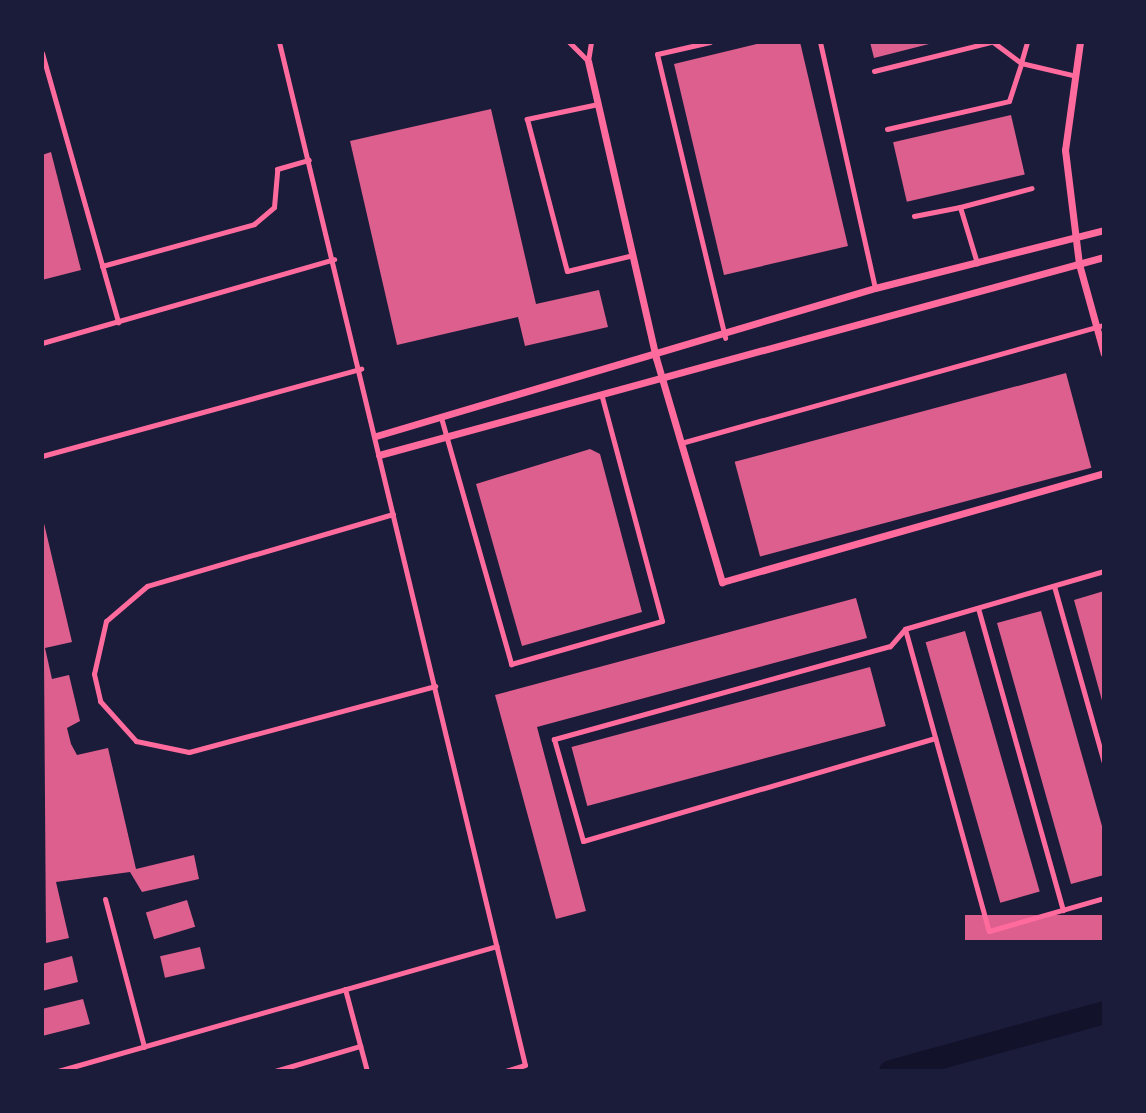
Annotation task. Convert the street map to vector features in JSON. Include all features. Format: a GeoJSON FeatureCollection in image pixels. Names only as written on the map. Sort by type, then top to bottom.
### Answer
{"type":"FeatureCollection","features":[{"type":"Feature","properties":{"kind":"street"},"geometry":{"type":"LineString","coordinates":[[1080,42],[1072,75],[1065,139],[1079,264],[1100,326],[1104,354]]}},
{"type":"Feature","properties":{"kind":"street"},"geometry":{"type":"LineString","coordinates":[[588,61],[656,358],[722,582],[1104,473]]}},
{"type":"Feature","properties":{"kind":"street"},"geometry":{"type":"LineString","coordinates":[[376,436],[442,421],[725,338],[875,288],[1104,230]]}},
{"type":"Feature","properties":{"kind":"street"},"geometry":{"type":"LineString","coordinates":[[379,455],[662,381],[1104,257]]}},
{"type":"Feature","properties":{"kind":"lane"},"geometry":{"type":"LineString","coordinates":[[279,42],[361,369],[379,455],[525,1065],[505,1071]]}},
{"type":"Feature","properties":{"kind":"lane"},"geometry":{"type":"LineString","coordinates":[[569,42],[588,61]]}},
{"type":"Feature","properties":{"kind":"lane"},"geometry":{"type":"LineString","coordinates":[[588,61],[590,42]]}},
{"type":"Feature","properties":{"kind":"lane"},"geometry":{"type":"LineString","coordinates":[[710,42],[657,54],[725,338]]}},
{"type":"Feature","properties":{"kind":"lane"},"geometry":{"type":"LineString","coordinates":[[820,42],[875,288]]}},
{"type":"Feature","properties":{"kind":"lane"},"geometry":{"type":"LineString","coordinates":[[874,71],[992,42],[1021,63],[1072,75]]}},
{"type":"Feature","properties":{"kind":"lane"},"geometry":{"type":"LineString","coordinates":[[887,129],[1010,100],[1027,42]]}},
{"type":"Feature","properties":{"kind":"lane"},"geometry":{"type":"LineString","coordinates":[[42,53],[118,322]]}},
{"type":"Feature","properties":{"kind":"lane"},"geometry":{"type":"LineString","coordinates":[[598,104],[527,119],[567,271],[633,255]]}},
{"type":"Feature","properties":{"kind":"lane"},"geometry":{"type":"LineString","coordinates":[[102,266],[254,224],[274,207],[277,169],[309,160]]}},
{"type":"Feature","properties":{"kind":"lane"},"geometry":{"type":"LineString","coordinates":[[914,216],[1032,188]]}},
{"type":"Feature","properties":{"kind":"lane"},"geometry":{"type":"LineString","coordinates":[[960,207],[978,263]]}},
{"type":"Feature","properties":{"kind":"lane"},"geometry":{"type":"LineString","coordinates":[[42,343],[334,259]]}},
{"type":"Feature","properties":{"kind":"lane"},"geometry":{"type":"LineString","coordinates":[[681,443],[1100,326]]}},
{"type":"Feature","properties":{"kind":"lane"},"geometry":{"type":"LineString","coordinates":[[42,456],[361,369]]}},
{"type":"Feature","properties":{"kind":"lane"},"geometry":{"type":"LineString","coordinates":[[442,421],[511,664],[662,621],[602,397]]}},
{"type":"Feature","properties":{"kind":"lane"},"geometry":{"type":"LineString","coordinates":[[393,514],[147,586],[106,621],[94,674],[100,701],[136,741],[189,752],[435,686]]}},
{"type":"Feature","properties":{"kind":"lane"},"geometry":{"type":"LineString","coordinates":[[935,738],[583,841],[554,739],[890,646],[905,629],[1104,571]]}},
{"type":"Feature","properties":{"kind":"lane"},"geometry":{"type":"LineString","coordinates":[[1054,586],[1104,763]]}},
{"type":"Feature","properties":{"kind":"lane"},"geometry":{"type":"LineString","coordinates":[[978,608],[1063,910]]}},
{"type":"Feature","properties":{"kind":"lane"},"geometry":{"type":"LineString","coordinates":[[905,629],[989,931],[1104,898]]}},
{"type":"Feature","properties":{"kind":"lane"},"geometry":{"type":"LineString","coordinates":[[105,899],[144,1047]]}},
{"type":"Feature","properties":{"kind":"lane"},"geometry":{"type":"LineString","coordinates":[[58,1071],[497,946]]}},
{"type":"Feature","properties":{"kind":"lane"},"geometry":{"type":"LineString","coordinates":[[345,989],[367,1071]]}},
{"type":"Feature","properties":{"kind":"lane"},"geometry":{"type":"LineString","coordinates":[[275,1071],[360,1046]]}},
{"type":"Feature","properties":{"kind":"building"},"geometry":{"type":"Polygon","coordinates":[[[765,42],[800,42],[848,246],[724,275],[674,64],[765,42]]]}},
{"type":"Feature","properties":{"kind":"building"},"geometry":{"type":"Polygon","coordinates":[[[870,42],[933,42],[933,43],[874,58],[870,42]]]}},
{"type":"Feature","properties":{"kind":"building"},"geometry":{"type":"Polygon","coordinates":[[[491,109],[536,304],[599,290],[608,327],[525,346],[518,317],[397,345],[350,141],[491,109]]]}},
{"type":"Feature","properties":{"kind":"building"},"geometry":{"type":"Polygon","coordinates":[[[1011,115],[1025,174],[907,202],[893,142],[1011,115]]]}},
{"type":"Feature","properties":{"kind":"building"},"geometry":{"type":"Polygon","coordinates":[[[51,152],[81,270],[42,280],[42,155],[51,152]]]}},
{"type":"Feature","properties":{"kind":"building"},"geometry":{"type":"Polygon","coordinates":[[[1066,373],[1091,468],[760,556],[735,462],[1066,373]]]}},
{"type":"Feature","properties":{"kind":"building"},"geometry":{"type":"Polygon","coordinates":[[[590,449],[600,454],[642,612],[522,646],[476,484],[590,449]]]}},
{"type":"Feature","properties":{"kind":"building"},"geometry":{"type":"Polygon","coordinates":[[[43,519],[72,642],[45,648],[52,679],[69,675],[80,721],[67,728],[71,744],[77,755],[108,748],[136,869],[194,855],[199,879],[142,892],[130,872],[56,882],[69,938],[46,943],[43,519]]]}},
{"type":"Feature","properties":{"kind":"building"},"geometry":{"type":"Polygon","coordinates":[[[1104,591],[1104,704],[1103,704],[1074,600],[1104,591]]]}},
{"type":"Feature","properties":{"kind":"building"},"geometry":{"type":"Polygon","coordinates":[[[856,598],[867,638],[537,727],[586,911],[556,919],[495,695],[856,598]]]}},
{"type":"Feature","properties":{"kind":"building"},"geometry":{"type":"Polygon","coordinates":[[[1041,611],[1104,833],[1104,875],[1071,884],[997,623],[1041,611]]]}},
{"type":"Feature","properties":{"kind":"building"},"geometry":{"type":"Polygon","coordinates":[[[965,631],[1040,892],[1000,903],[926,642],[965,631]]]}},
{"type":"Feature","properties":{"kind":"building"},"geometry":{"type":"Polygon","coordinates":[[[870,667],[886,726],[587,806],[572,747],[870,667]]]}},
{"type":"Feature","properties":{"kind":"building"},"geometry":{"type":"Polygon","coordinates":[[[187,900],[195,927],[154,939],[146,913],[187,900]]]}},
{"type":"Feature","properties":{"kind":"building"},"geometry":{"type":"Polygon","coordinates":[[[965,915],[1104,915],[1104,940],[965,940],[965,915]]]}},
{"type":"Feature","properties":{"kind":"building"},"geometry":{"type":"Polygon","coordinates":[[[200,947],[205,968],[165,978],[160,956],[200,947]]]}},
{"type":"Feature","properties":{"kind":"building"},"geometry":{"type":"Polygon","coordinates":[[[72,956],[78,982],[42,991],[42,964],[72,956]]]}},
{"type":"Feature","properties":{"kind":"building"},"geometry":{"type":"Polygon","coordinates":[[[83,999],[90,1024],[42,1036],[42,1009],[83,999]]]}},
{"type":"Feature","properties":{"kind":"waterway"},"geometry":{"type":"LineString","coordinates":[[890,1071],[1104,1012]]}}]}
